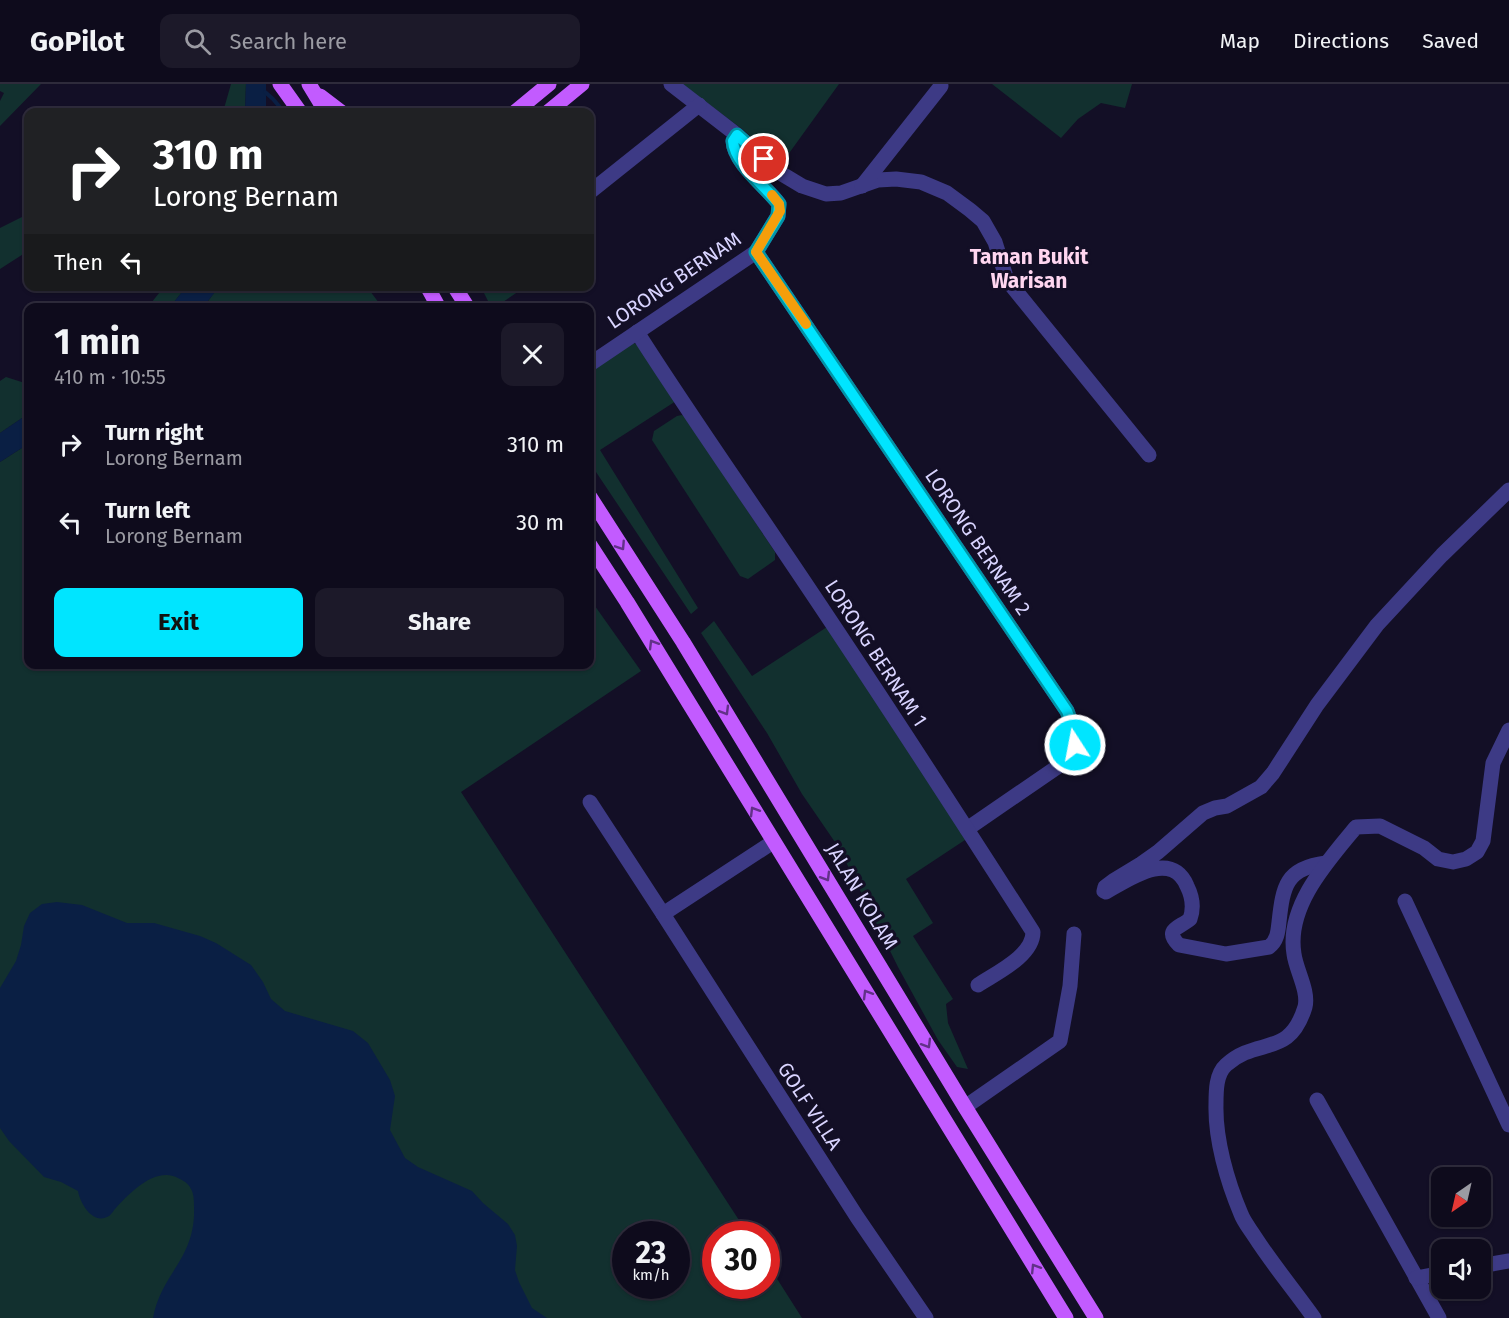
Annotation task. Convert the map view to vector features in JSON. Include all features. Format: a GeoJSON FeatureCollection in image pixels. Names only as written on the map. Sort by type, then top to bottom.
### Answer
{"type":"FeatureCollection","features":[{"type":"Feature","properties":{"kind":"main road"},"geometry":{"type":"LineString","coordinates":[[280,84],[297,108]]}},
{"type":"Feature","properties":{"kind":"main road"},"geometry":{"type":"LineString","coordinates":[[520,108],[549,84]]}},
{"type":"Feature","properties":{"kind":"main road"},"geometry":{"type":"LineString","coordinates":[[553,108],[582,84]]}},
{"type":"Feature","properties":{"kind":"main road"},"geometry":{"type":"LineString","coordinates":[[312,88],[323,108]]}},
{"type":"Feature","properties":{"kind":"main road"},"geometry":{"type":"LineString","coordinates":[[312,88],[336,108]]}},
{"type":"Feature","properties":{"kind":"main road","name":"JALAN KOLAM"},"geometry":{"type":"LineString","coordinates":[[594,502],[1096,1318]]}},
{"type":"Feature","properties":{"kind":"main road"},"geometry":{"type":"LineString","coordinates":[[594,551],[1066,1318]]}},
{"type":"Feature","properties":{"kind":"main road"},"geometry":{"type":"LineString","coordinates":[[829,931],[839,922],[840,899]]}},
{"type":"Feature","properties":{"kind":"street"},"geometry":{"type":"LineString","coordinates":[[671,84],[737,135],[777,171],[802,186],[826,194],[841,193],[878,180],[896,179],[921,182],[947,193],[983,221],[995,242],[1007,280],[1149,455]]}},
{"type":"Feature","properties":{"kind":"street"},"geometry":{"type":"LineString","coordinates":[[862,186],[941,86]]}},
{"type":"Feature","properties":{"kind":"street"},"geometry":{"type":"LineString","coordinates":[[594,189],[699,105]]}},
{"type":"Feature","properties":{"kind":"street","name":"LORONG BERNAM"},"geometry":{"type":"LineString","coordinates":[[594,361],[756,252],[778,216],[779,204],[736,153],[733,141],[737,135]]}},
{"type":"Feature","properties":{"kind":"street","name":"LORONG BERNAM 2"},"geometry":{"type":"LineString","coordinates":[[756,252],[1067,711],[1073,726],[1076,736],[1075,745],[1066,761],[967,829]]}},
{"type":"Feature","properties":{"kind":"street","name":"LORONG BERNAM 1"},"geometry":{"type":"LineString","coordinates":[[637,332],[1033,932],[1032,943],[1024,954],[978,986]]}},
{"type":"Feature","properties":{"kind":"street"},"geometry":{"type":"LineString","coordinates":[[1326,863],[1308,865],[1296,871],[1289,881],[1281,906],[1274,943],[1269,947],[1226,954],[1179,945],[1174,939],[1175,928],[1190,919],[1192,901],[1183,877],[1171,869],[1155,868],[1104,891],[1113,880],[1142,864],[1203,813],[1227,806],[1261,787],[1273,773],[1317,705],[1377,625],[1442,555],[1509,490]]}},
{"type":"Feature","properties":{"kind":"street"},"geometry":{"type":"LineString","coordinates":[[1314,1318],[1241,1215],[1218,1142],[1216,1086],[1223,1067],[1239,1055],[1280,1043],[1293,1034],[1306,1004],[1293,952],[1296,923],[1305,895],[1326,863],[1356,828],[1380,826],[1424,848],[1438,859],[1453,862],[1466,859],[1477,852],[1483,841],[1493,763],[1509,730]]}},
{"type":"Feature","properties":{"kind":"street","name":"GOLF VILLA"},"geometry":{"type":"LineString","coordinates":[[590,802],[857,1217],[926,1318]]}},
{"type":"Feature","properties":{"kind":"street"},"geometry":{"type":"LineString","coordinates":[[663,914],[773,842]]}},
{"type":"Feature","properties":{"kind":"street"},"geometry":{"type":"LineString","coordinates":[[1405,901],[1509,1125]]}},
{"type":"Feature","properties":{"kind":"street"},"geometry":{"type":"LineString","coordinates":[[965,1107],[1060,1041],[1070,986],[1074,934]]}},
{"type":"Feature","properties":{"kind":"street"},"geometry":{"type":"LineString","coordinates":[[1317,1100],[1438,1318]]}},
{"type":"Feature","properties":{"kind":"street"},"geometry":{"type":"LineString","coordinates":[[1491,1264],[1509,1261]]}},
{"type":"Feature","properties":{"kind":"street"},"geometry":{"type":"LineString","coordinates":[[1416,1278],[1431,1275]]}},
{"type":"Feature","properties":{"kind":"green space"},"geometry":{"type":"Polygon","coordinates":[[[0,84],[41,84],[0,126],[0,101],[4,93],[0,91],[0,84]]]}},
{"type":"Feature","properties":{"kind":"green space"},"geometry":{"type":"Polygon","coordinates":[[[231,84],[246,84],[245,108],[224,108],[231,84]]]}},
{"type":"Feature","properties":{"kind":"green space"},"geometry":{"type":"Polygon","coordinates":[[[682,84],[839,84],[782,163],[742,129],[682,84]]]}},
{"type":"Feature","properties":{"kind":"green space"},"geometry":{"type":"Polygon","coordinates":[[[992,84],[1132,84],[1125,108],[1101,103],[1078,119],[1061,138],[992,84]]]}},
{"type":"Feature","properties":{"kind":"green space"},"geometry":{"type":"Polygon","coordinates":[[[24,216],[24,254],[0,269],[0,228],[24,216]]]}},
{"type":"Feature","properties":{"kind":"green space"},"geometry":{"type":"Polygon","coordinates":[[[161,291],[183,291],[173,303],[151,303],[161,291]]]}},
{"type":"Feature","properties":{"kind":"green space"},"geometry":{"type":"Polygon","coordinates":[[[215,291],[370,291],[379,303],[207,303],[215,291]]]}},
{"type":"Feature","properties":{"kind":"green space"},"geometry":{"type":"Polygon","coordinates":[[[483,291],[519,291],[501,303],[489,303],[483,291]]]}},
{"type":"Feature","properties":{"kind":"green space"},"geometry":{"type":"Polygon","coordinates":[[[634,343],[640,347],[676,401],[600,450],[698,608],[691,614],[594,469],[594,363],[634,343]]]}},
{"type":"Feature","properties":{"kind":"green space"},"geometry":{"type":"Polygon","coordinates":[[[6,377],[24,383],[24,417],[0,433],[0,381],[6,377]]]}},
{"type":"Feature","properties":{"kind":"green space"},"geometry":{"type":"Polygon","coordinates":[[[682,415],[775,552],[775,560],[748,579],[740,576],[652,440],[654,431],[682,415]]]}},
{"type":"Feature","properties":{"kind":"green space"},"geometry":{"type":"Polygon","coordinates":[[[24,447],[24,669],[594,669],[594,605],[641,671],[461,792],[740,1221],[702,1221],[702,1299],[780,1299],[780,1283],[802,1318],[0,1318],[0,462],[24,447]]]}},
{"type":"Feature","properties":{"kind":"green space"},"geometry":{"type":"Polygon","coordinates":[[[714,621],[752,676],[827,627],[968,838],[906,879],[933,923],[913,936],[953,999],[946,1004],[948,1023],[968,1069],[957,1067],[938,1040],[898,967],[839,848],[802,794],[767,733],[701,633],[714,621]]]}},
{"type":"Feature","properties":{"kind":"water"},"geometry":{"type":"Polygon","coordinates":[[[246,84],[266,84],[266,108],[245,108],[246,84]]]}},
{"type":"Feature","properties":{"kind":"water"},"geometry":{"type":"Polygon","coordinates":[[[183,291],[216,291],[206,303],[173,303],[183,291]]]}},
{"type":"Feature","properties":{"kind":"water"},"geometry":{"type":"Polygon","coordinates":[[[24,417],[24,447],[0,462],[0,433],[24,417]]]}},
{"type":"Feature","properties":{"kind":"water"},"geometry":{"type":"Polygon","coordinates":[[[57,902],[82,905],[127,923],[154,923],[216,943],[251,965],[271,999],[285,1011],[353,1031],[368,1043],[390,1080],[395,1096],[390,1130],[405,1158],[418,1167],[472,1191],[508,1224],[515,1235],[517,1246],[515,1270],[519,1282],[532,1308],[547,1318],[153,1318],[163,1289],[190,1240],[194,1207],[190,1187],[173,1176],[156,1177],[133,1191],[110,1216],[98,1218],[84,1207],[78,1191],[61,1182],[44,1177],[9,1141],[0,1128],[0,988],[16,961],[24,926],[30,913],[42,904],[57,902]]]}},
{"type":"Feature","properties":{"kind":"waterway"},"geometry":{"type":"LineString","coordinates":[[265,92],[281,108]]}},
{"type":"Feature","properties":{"kind":"slow traffic"},"geometry":{"type":"LineString","coordinates":[[772,195],[779,204],[780,211],[756,252],[806,324]]}},
{"type":"Feature","properties":{"kind":"district","name":"Taman Bukit Warisan"},"geometry":{"type":"Point","coordinates":[1029,269]}},
{"type":"Feature","properties":{"kind":"route"},"geometry":{"type":"LineString","coordinates":[[764,159],[737,135],[733,141],[736,153],[779,204],[778,216],[756,252],[1067,711],[1076,736],[1075,745]]}}]}
